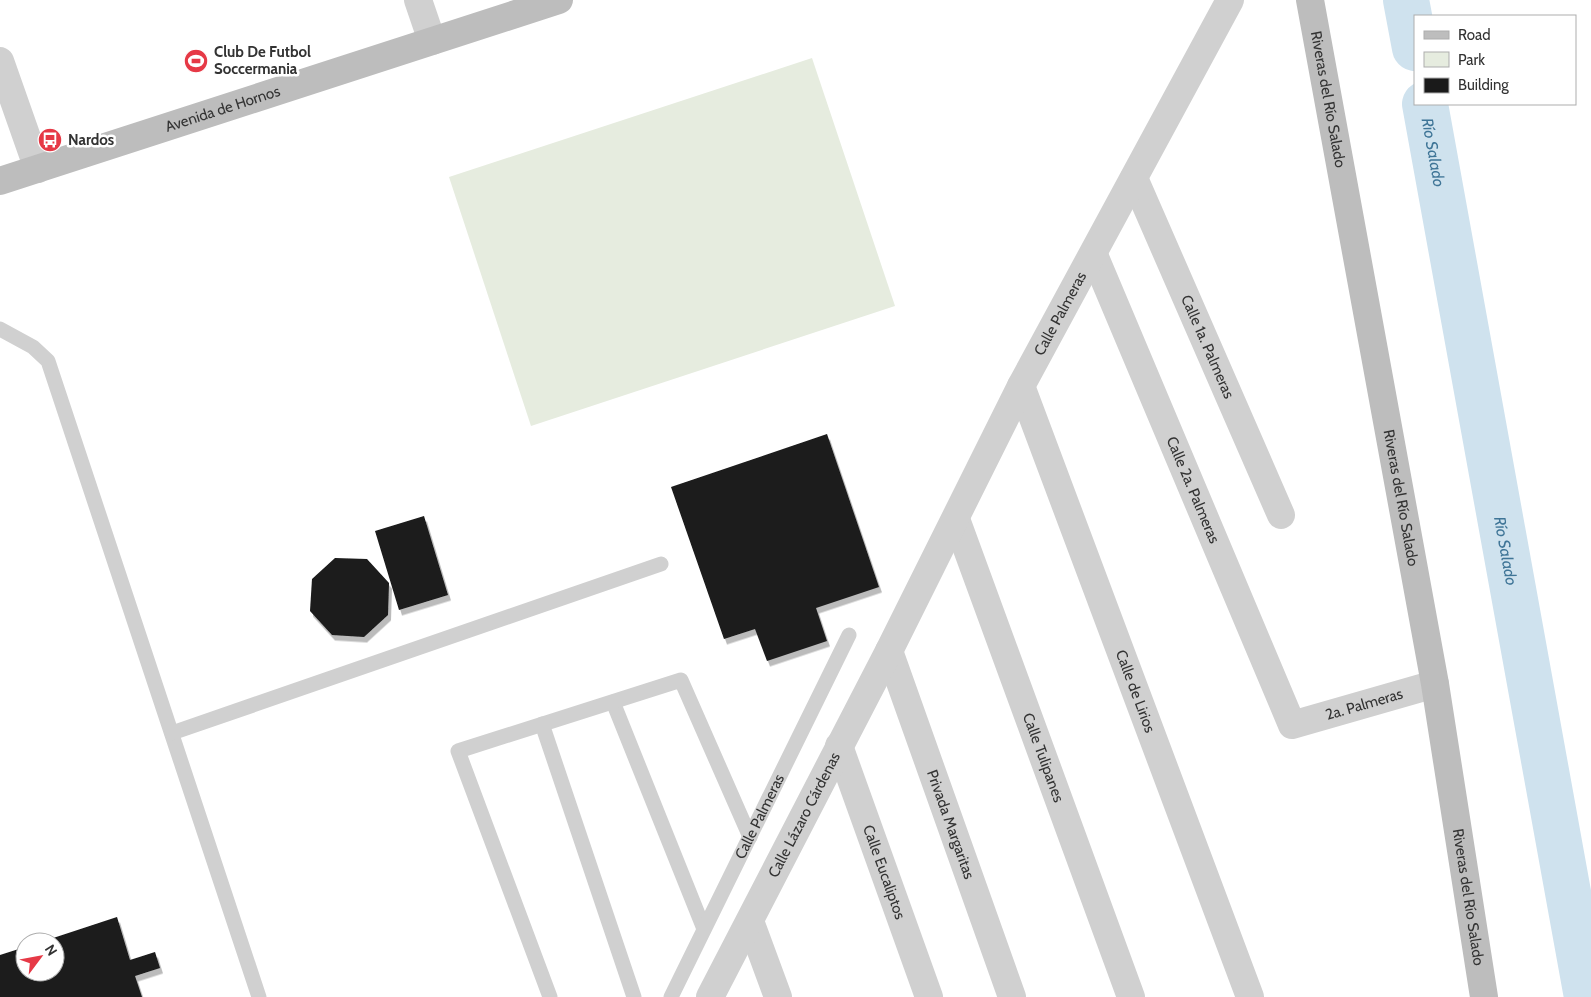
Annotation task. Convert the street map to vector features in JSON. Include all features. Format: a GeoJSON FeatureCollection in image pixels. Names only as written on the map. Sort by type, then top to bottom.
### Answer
{"type":"FeatureCollection","features":[{"type":"Feature","properties":{"kind":"main road","name":"Avenida de Hornos"},"geometry":{"type":"LineString","coordinates":[[0,182],[559,0]]}},
{"type":"Feature","properties":{"kind":"main road","name":"Riveras del Río Salado"},"geometry":{"type":"LineString","coordinates":[[1310,0],[1435,684],[1484,997]]}},
{"type":"Feature","properties":{"kind":"street"},"geometry":{"type":"LineString","coordinates":[[418,0],[432,41]]}},
{"type":"Feature","properties":{"kind":"street","name":"Calle Palmeras"},"geometry":{"type":"LineString","coordinates":[[893,642],[1022,386],[1230,0]]}},
{"type":"Feature","properties":{"kind":"street"},"geometry":{"type":"LineString","coordinates":[[0,61],[38,169]]}},
{"type":"Feature","properties":{"kind":"street","name":"Calle 1a. Palmeras"},"geometry":{"type":"LineString","coordinates":[[1134,178],[1281,515]]}},
{"type":"Feature","properties":{"kind":"street","name":"Calle 2a. Palmeras"},"geometry":{"type":"LineString","coordinates":[[1094,255],[1292,725]]}},
{"type":"Feature","properties":{"kind":"street","name":"Calle de Lirios"},"geometry":{"type":"LineString","coordinates":[[1022,386],[1250,997]]}},
{"type":"Feature","properties":{"kind":"street","name":"Calle Tulipanes"},"geometry":{"type":"LineString","coordinates":[[956,519],[1131,997]]}},
{"type":"Feature","properties":{"kind":"street","name":"Calle Lázaro Cárdenas"},"geometry":{"type":"LineString","coordinates":[[710,997],[893,642]]}},
{"type":"Feature","properties":{"kind":"street","name":"Privada Margaritas"},"geometry":{"type":"LineString","coordinates":[[893,642],[1012,997]]}},
{"type":"Feature","properties":{"kind":"street","name":"2a. Palmeras"},"geometry":{"type":"LineString","coordinates":[[1292,725],[1435,684]]}},
{"type":"Feature","properties":{"kind":"street","name":"Calle Eucaliptos"},"geometry":{"type":"LineString","coordinates":[[839,746],[929,997]]}},
{"type":"Feature","properties":{"kind":"street"},"geometry":{"type":"LineString","coordinates":[[750,921],[778,997]]}},
{"type":"Feature","properties":{"kind":"lane"},"geometry":{"type":"LineString","coordinates":[[0,330],[33,347],[48,361],[259,997]]}},
{"type":"Feature","properties":{"kind":"lane"},"geometry":{"type":"LineString","coordinates":[[172,732],[661,564]]}},
{"type":"Feature","properties":{"kind":"lane","name":"Calle Palmeras"},"geometry":{"type":"LineString","coordinates":[[671,997],[849,635]]}},
{"type":"Feature","properties":{"kind":"lane"},"geometry":{"type":"LineString","coordinates":[[550,997],[458,751],[682,680],[750,837]]}},
{"type":"Feature","properties":{"kind":"lane"},"geometry":{"type":"LineString","coordinates":[[613,702],[704,929]]}},
{"type":"Feature","properties":{"kind":"lane"},"geometry":{"type":"LineString","coordinates":[[542,724],[634,997]]}},
{"type":"Feature","properties":{"kind":"green space"},"geometry":{"type":"Polygon","coordinates":[[[812,58],[895,306],[531,426],[449,177],[812,58]]]}},
{"type":"Feature","properties":{"kind":"building"},"geometry":{"type":"Polygon","coordinates":[[[827,434],[879,587],[816,608],[827,641],[767,661],[755,629],[724,639],[671,487],[827,434]]]}},
{"type":"Feature","properties":{"kind":"building"},"geometry":{"type":"Polygon","coordinates":[[[424,516],[448,595],[399,610],[375,531],[424,516]]]}},
{"type":"Feature","properties":{"kind":"building"},"geometry":{"type":"Polygon","coordinates":[[[335,558],[367,559],[389,583],[388,615],[364,637],[332,635],[310,611],[312,579],[335,558]]]}},
{"type":"Feature","properties":{"kind":"building"},"geometry":{"type":"Polygon","coordinates":[[[117,917],[130,960],[155,952],[160,968],[135,976],[142,997],[0,997],[0,955],[15,950],[15,982],[65,982],[65,934],[117,917]]]}},
{"type":"Feature","properties":{"kind":"waterway","name":"Río Salado"},"geometry":{"type":"LineString","coordinates":[[1406,0],[1414,43]]}},
{"type":"Feature","properties":{"kind":"waterway","name":"Río Salado"},"geometry":{"type":"LineString","coordinates":[[1425,105],[1587,997]]}},
{"type":"Feature","properties":{"kind":"place","name":"Club De Futbol Soccermania"},"geometry":{"type":"Point","coordinates":[196,61]}},
{"type":"Feature","properties":{"kind":"place","name":"Nardos"},"geometry":{"type":"Point","coordinates":[50,140]}}]}
